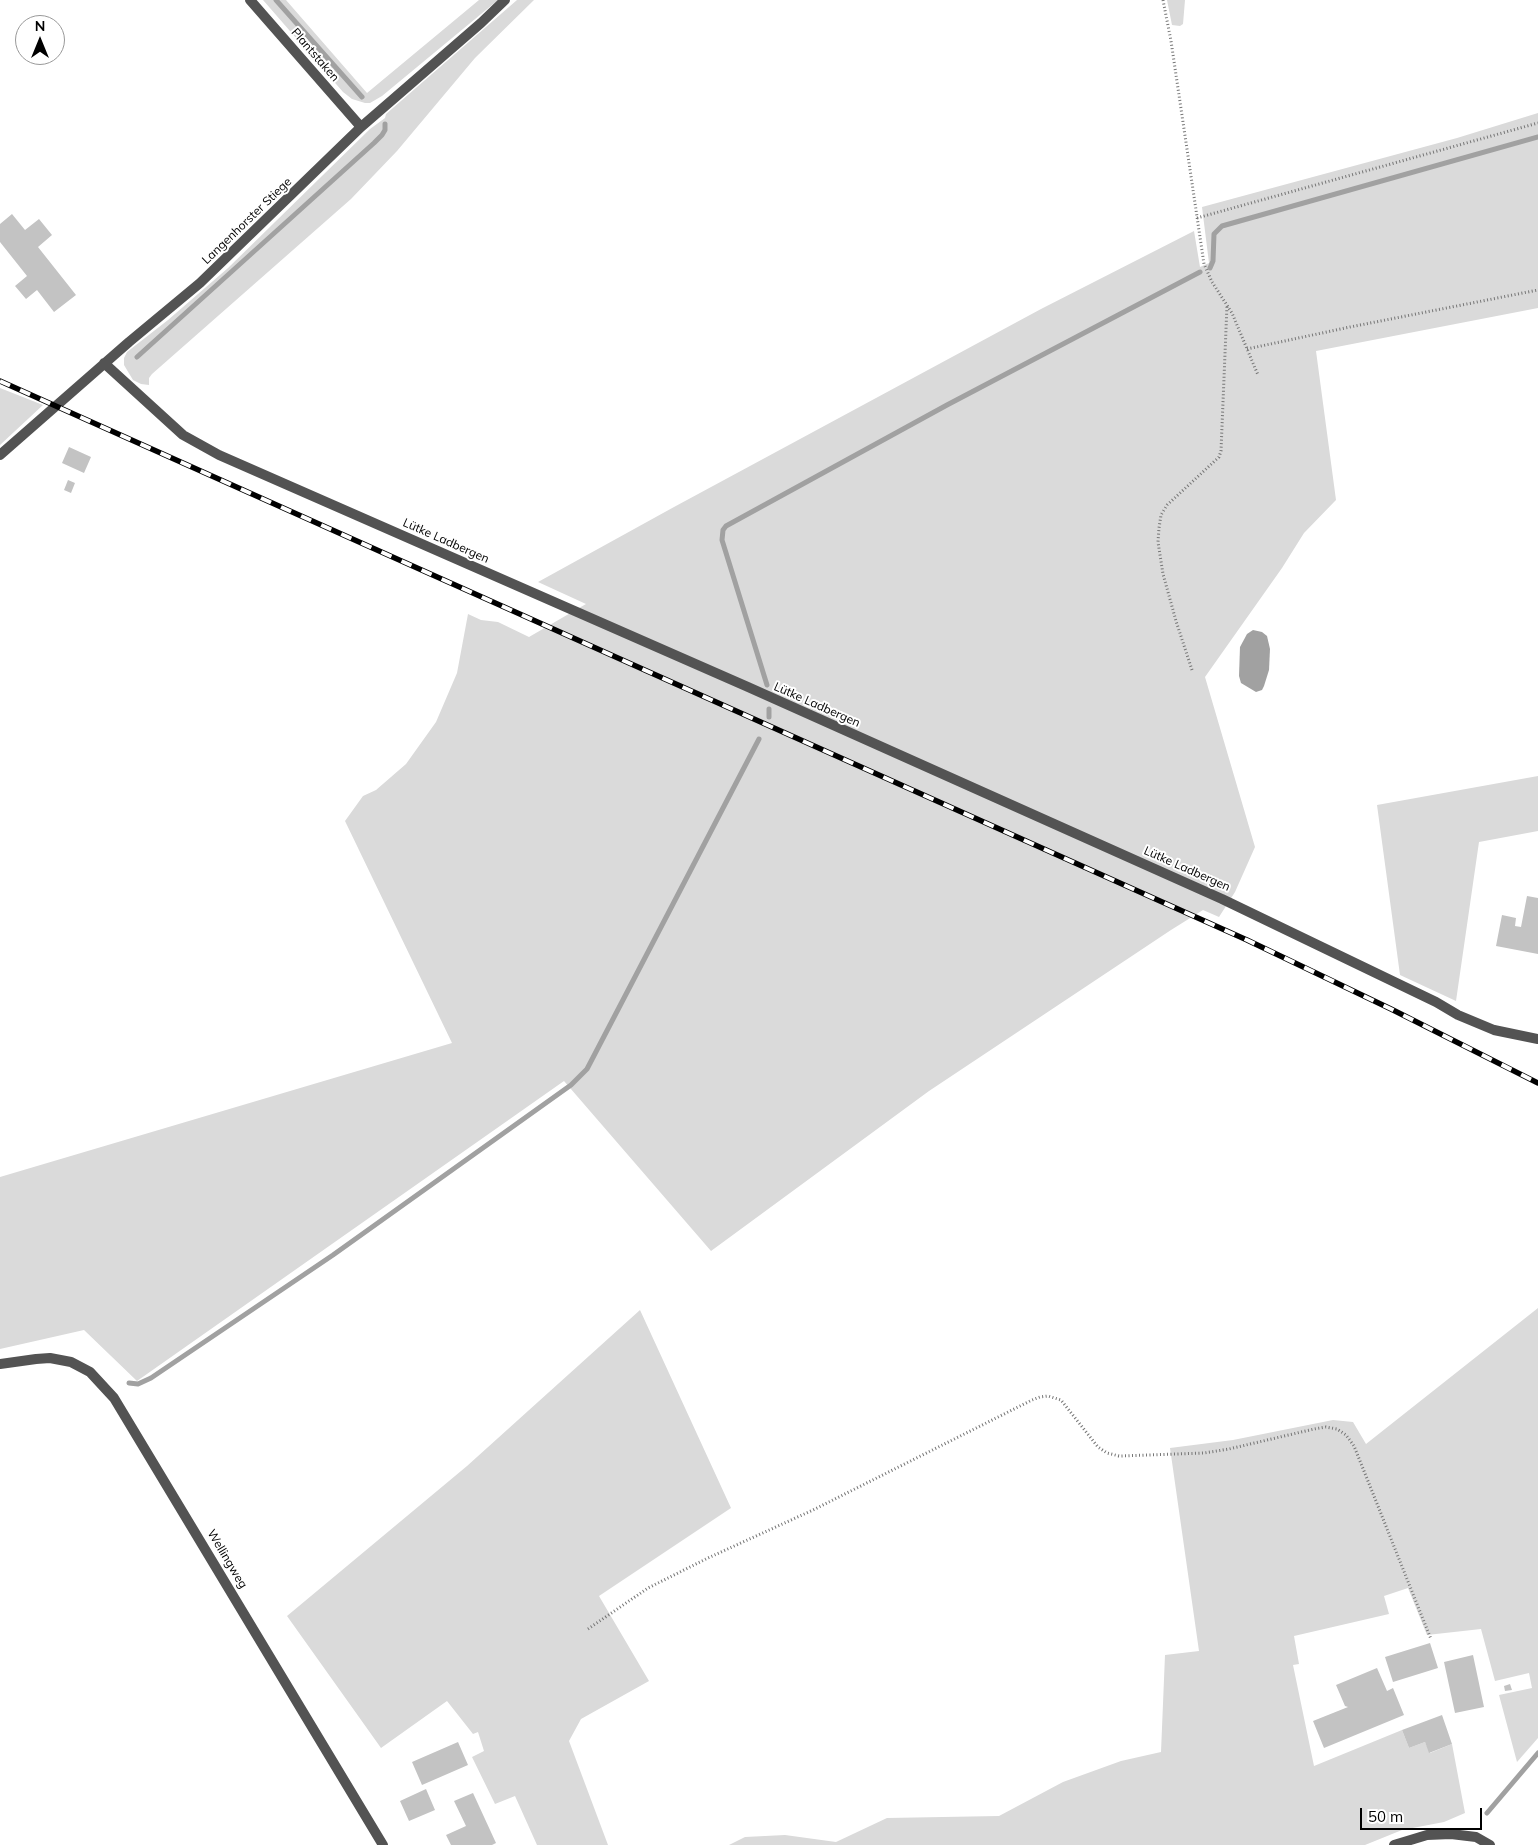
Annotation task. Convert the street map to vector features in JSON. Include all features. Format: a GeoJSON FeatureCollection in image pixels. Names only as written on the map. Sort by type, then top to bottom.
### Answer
{"type":"FeatureCollection","features":[{"type":"Feature","properties":{"kind":"street","name":"Plantstaken"},"geometry":{"type":"LineString","coordinates":[[250,0],[361,127]]}},
{"type":"Feature","properties":{"kind":"street","name":"Langenhorster Stiege"},"geometry":{"type":"LineString","coordinates":[[0,455],[104,363],[200,283],[361,127],[505,0]]}},
{"type":"Feature","properties":{"kind":"street","name":"Lütke Ladbergen"},"geometry":{"type":"LineString","coordinates":[[104,363],[183,435],[219,455],[748,687],[1222,899],[1436,1002],[1458,1015],[1494,1030],[1538,1038]]}},
{"type":"Feature","properties":{"kind":"street","name":"Wellingweg"},"geometry":{"type":"LineString","coordinates":[[0,1364],[50,1358],[71,1362],[90,1372],[114,1398],[330,1754],[383,1845]]}},
{"type":"Feature","properties":{"kind":"street"},"geometry":{"type":"LineString","coordinates":[[1394,1845],[1427,1836],[1451,1834],[1476,1837],[1490,1845]]}},
{"type":"Feature","properties":{"kind":"path"},"geometry":{"type":"LineString","coordinates":[[1163,0],[1171,41],[1204,264],[1212,282],[1227,305],[1258,375]]}},
{"type":"Feature","properties":{"kind":"path"},"geometry":{"type":"LineString","coordinates":[[1196,218],[1538,123]]}},
{"type":"Feature","properties":{"kind":"path"},"geometry":{"type":"LineString","coordinates":[[1247,349],[1350,326],[1538,290]]}},
{"type":"Feature","properties":{"kind":"path"},"geometry":{"type":"LineString","coordinates":[[1192,670],[1159,558],[1159,528],[1161,516],[1168,505],[1219,457],[1222,451],[1227,305]]}},
{"type":"Feature","properties":{"kind":"path"},"geometry":{"type":"LineString","coordinates":[[588,1629],[648,1588],[699,1562],[813,1510],[1040,1397],[1048,1396],[1061,1400],[1098,1446],[1107,1453],[1119,1456],[1204,1453],[1326,1427],[1336,1429],[1346,1435],[1354,1446],[1431,1639]]}},
{"type":"Feature","properties":{"kind":"shaded area"},"geometry":{"type":"Polygon","coordinates":[[[263,0],[286,0],[367,93],[479,0],[498,0],[382,96],[370,103],[365,103],[352,99],[343,92],[263,0]]]}},
{"type":"Feature","properties":{"kind":"shaded area"},"geometry":{"type":"Polygon","coordinates":[[[517,0],[534,0],[475,58],[397,151],[351,199],[152,374],[149,378],[149,385],[133,380],[124,365],[124,358],[127,352],[168,320],[228,268],[370,129],[385,118],[386,114],[517,0]]]}},
{"type":"Feature","properties":{"kind":"shaded area"},"geometry":{"type":"Polygon","coordinates":[[[1167,0],[1185,0],[1183,24],[1180,26],[1172,25],[1167,0]]]}},
{"type":"Feature","properties":{"kind":"shaded area"},"geometry":{"type":"Polygon","coordinates":[[[1538,113],[1538,308],[1316,351],[1336,500],[1304,533],[1282,568],[1205,677],[1255,847],[1235,892],[1219,917],[1203,910],[1171,930],[929,1091],[711,1251],[564,1081],[137,1381],[84,1330],[0,1349],[0,1177],[452,1043],[345,821],[363,796],[376,790],[406,764],[436,722],[457,673],[468,614],[481,620],[498,622],[529,637],[586,604],[538,582],[674,507],[1041,309],[1194,231],[1200,267],[1209,263],[1202,207],[1457,138],[1538,113]]]}},
{"type":"Feature","properties":{"kind":"shaded area"},"geometry":{"type":"Polygon","coordinates":[[[0,388],[43,405],[0,445],[0,388]]]}},
{"type":"Feature","properties":{"kind":"shaded area"},"geometry":{"type":"Polygon","coordinates":[[[1253,630],[1262,632],[1267,636],[1270,649],[1269,670],[1264,686],[1262,690],[1256,692],[1241,683],[1239,676],[1240,647],[1247,634],[1253,630]]]}},
{"type":"Feature","properties":{"kind":"shaded area"},"geometry":{"type":"Polygon","coordinates":[[[1538,776],[1538,831],[1479,842],[1456,1001],[1400,975],[1377,805],[1538,776]]]}},
{"type":"Feature","properties":{"kind":"shaded area"},"geometry":{"type":"Polygon","coordinates":[[[1538,1308],[1538,1738],[1517,1762],[1499,1695],[1532,1688],[1529,1673],[1495,1681],[1481,1629],[1427,1635],[1408,1588],[1384,1596],[1389,1614],[1294,1636],[1299,1664],[1293,1665],[1314,1766],[1402,1730],[1409,1748],[1425,1742],[1430,1753],[1452,1744],[1465,1813],[1444,1822],[1402,1830],[1365,1845],[729,1845],[745,1837],[785,1835],[836,1842],[887,1818],[999,1816],[1063,1782],[1121,1761],[1161,1752],[1165,1655],[1199,1651],[1170,1448],[1233,1440],[1333,1420],[1353,1422],[1366,1444],[1538,1308]]]}},
{"type":"Feature","properties":{"kind":"shaded area"},"geometry":{"type":"Polygon","coordinates":[[[640,1310],[731,1508],[599,1596],[649,1681],[581,1719],[569,1741],[608,1845],[537,1845],[515,1796],[495,1804],[472,1757],[484,1751],[478,1732],[473,1734],[447,1701],[381,1748],[287,1616],[467,1466],[640,1310]]]}},
{"type":"Feature","properties":{"kind":"building"},"geometry":{"type":"Polygon","coordinates":[[[12,214],[25,230],[39,219],[52,235],[38,247],[76,295],[54,312],[37,290],[26,299],[15,286],[27,276],[0,242],[0,224],[12,214]]]}},
{"type":"Feature","properties":{"kind":"building"},"geometry":{"type":"Polygon","coordinates":[[[69,447],[91,457],[84,473],[62,463],[69,447]]]}},
{"type":"Feature","properties":{"kind":"building"},"geometry":{"type":"Polygon","coordinates":[[[68,480],[75,483],[71,493],[64,490],[68,480]]]}},
{"type":"Feature","properties":{"kind":"building"},"geometry":{"type":"Polygon","coordinates":[[[1527,896],[1538,898],[1538,954],[1496,946],[1502,915],[1516,918],[1515,926],[1521,927],[1527,896]]]}},
{"type":"Feature","properties":{"kind":"building"},"geometry":{"type":"Polygon","coordinates":[[[1430,1643],[1438,1668],[1393,1682],[1385,1657],[1430,1643]]]}},
{"type":"Feature","properties":{"kind":"building"},"geometry":{"type":"Polygon","coordinates":[[[1473,1655],[1484,1707],[1455,1713],[1444,1662],[1473,1655]]]}},
{"type":"Feature","properties":{"kind":"building"},"geometry":{"type":"Polygon","coordinates":[[[1377,1668],[1387,1691],[1393,1688],[1404,1715],[1324,1748],[1313,1721],[1348,1707],[1345,1706],[1336,1685],[1377,1668]]]}},
{"type":"Feature","properties":{"kind":"building"},"geometry":{"type":"Polygon","coordinates":[[[1510,1684],[1512,1690],[1505,1691],[1504,1686],[1510,1684]]]}},
{"type":"Feature","properties":{"kind":"building"},"geometry":{"type":"Polygon","coordinates":[[[1442,1715],[1452,1744],[1429,1753],[1425,1742],[1409,1748],[1402,1730],[1442,1715]]]}},
{"type":"Feature","properties":{"kind":"building"},"geometry":{"type":"Polygon","coordinates":[[[458,1742],[468,1765],[422,1785],[412,1762],[458,1742]]]}},
{"type":"Feature","properties":{"kind":"building"},"geometry":{"type":"Polygon","coordinates":[[[426,1789],[435,1810],[409,1821],[400,1801],[426,1789]]]}},
{"type":"Feature","properties":{"kind":"building"},"geometry":{"type":"Polygon","coordinates":[[[473,1793],[496,1843],[492,1845],[451,1845],[446,1835],[466,1826],[454,1801],[473,1793]]]}},
{"type":"Feature","properties":{"kind":"waterway"},"geometry":{"type":"LineString","coordinates":[[276,0],[362,97]]}},
{"type":"Feature","properties":{"kind":"waterway"},"geometry":{"type":"LineString","coordinates":[[137,357],[374,143],[385,130],[385,124]]}},
{"type":"Feature","properties":{"kind":"waterway"},"geometry":{"type":"LineString","coordinates":[[1210,268],[1213,261],[1214,234],[1222,226],[1538,137]]}},
{"type":"Feature","properties":{"kind":"waterway"},"geometry":{"type":"LineString","coordinates":[[767,685],[722,540],[723,530],[726,526],[947,405],[1200,272]]}},
{"type":"Feature","properties":{"kind":"waterway"},"geometry":{"type":"LineString","coordinates":[[769,709],[769,717]]}},
{"type":"Feature","properties":{"kind":"waterway"},"geometry":{"type":"LineString","coordinates":[[129,1383],[138,1384],[151,1378],[333,1255],[571,1085],[587,1069],[759,739]]}},
{"type":"Feature","properties":{"kind":"waterway"},"geometry":{"type":"LineString","coordinates":[[1487,1813],[1538,1753]]}},
{"type":"Feature","properties":{"kind":"railway"},"geometry":{"type":"LineString","coordinates":[[0,381],[1247,940],[1391,1009],[1538,1083]]}}]}
